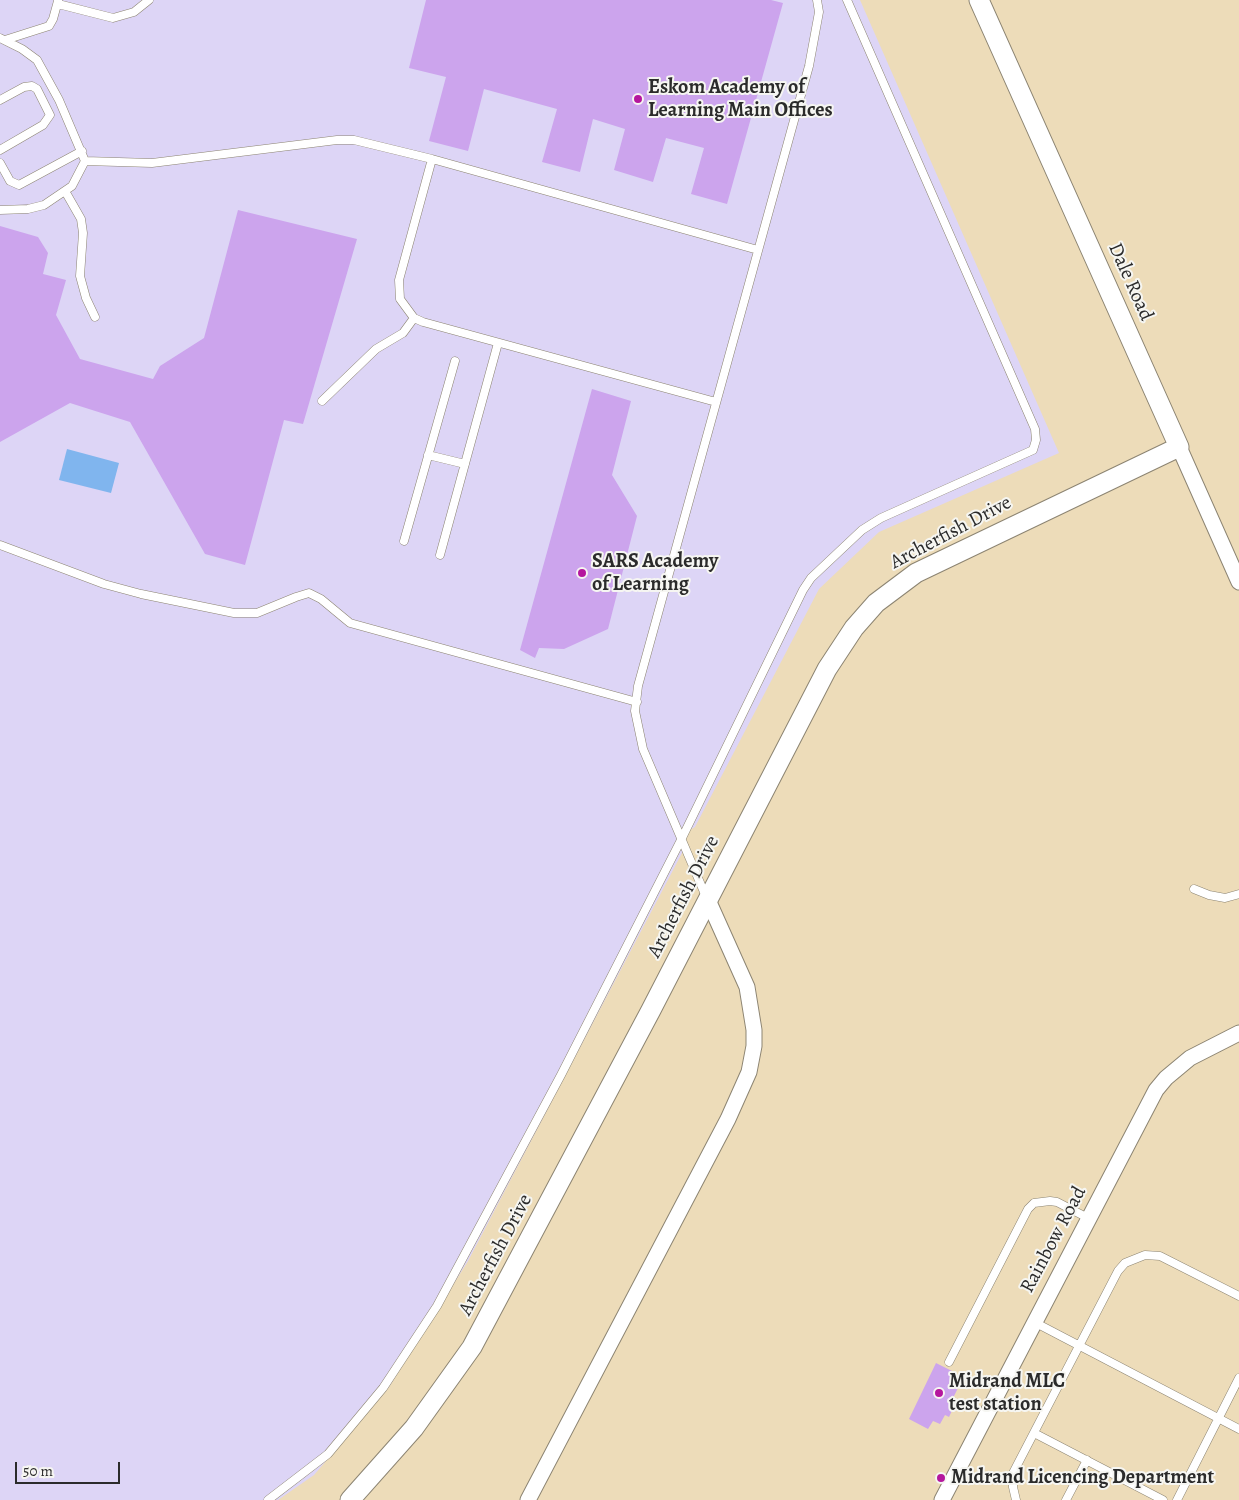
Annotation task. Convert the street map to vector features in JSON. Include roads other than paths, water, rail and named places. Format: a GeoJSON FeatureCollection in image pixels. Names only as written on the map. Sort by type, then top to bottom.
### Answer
{"type":"FeatureCollection","features":[{"type":"Feature","properties":{"kind":"street","name":"Dale Road"},"geometry":{"type":"LineString","coordinates":[[979,0],[1239,582]]}},
{"type":"Feature","properties":{"kind":"street","name":"Archerfish Drive"},"geometry":{"type":"LineString","coordinates":[[350,1500],[414,1428],[472,1347],[835,655],[854,628],[876,603],[899,584],[935,562],[1179,447]]}},
{"type":"Feature","properties":{"kind":"street"},"geometry":{"type":"LineString","coordinates":[[528,1500],[728,1119],[749,1072],[754,1046],[754,1030],[747,986],[708,900]]}},
{"type":"Feature","properties":{"kind":"street","name":"Rainbow Road"},"geometry":{"type":"LineString","coordinates":[[942,1500],[1147,1105],[1166,1078],[1190,1058],[1239,1033]]}},
{"type":"Feature","properties":{"kind":"lane"},"geometry":{"type":"LineString","coordinates":[[2,39],[49,26],[58,2],[114,18],[134,12],[149,0]]}},
{"type":"Feature","properties":{"kind":"lane"},"geometry":{"type":"LineString","coordinates":[[708,900],[643,749],[636,724],[637,702],[646,653],[813,52],[819,12],[817,0]]}},
{"type":"Feature","properties":{"kind":"lane"},"geometry":{"type":"LineString","coordinates":[[268,1500],[328,1454],[383,1388],[437,1306],[561,1075],[682,838],[811,578],[862,530],[873,523],[1033,450],[1036,440],[1035,429],[847,0]]}},
{"type":"Feature","properties":{"kind":"lane"},"geometry":{"type":"LineString","coordinates":[[0,210],[36,207],[65,192],[75,182],[85,161],[59,100],[37,60],[2,39]]}},
{"type":"Feature","properties":{"kind":"lane"},"geometry":{"type":"LineString","coordinates":[[0,100],[24,87],[32,86],[37,89],[50,115],[43,125],[0,150]]}},
{"type":"Feature","properties":{"kind":"lane"},"geometry":{"type":"LineString","coordinates":[[85,161],[152,163],[346,139],[432,159],[758,250]]}},
{"type":"Feature","properties":{"kind":"lane"},"geometry":{"type":"LineString","coordinates":[[0,163],[10,181],[21,184],[82,151]]}},
{"type":"Feature","properties":{"kind":"lane"},"geometry":{"type":"LineString","coordinates":[[432,159],[399,280],[400,299],[414,318],[716,402]]}},
{"type":"Feature","properties":{"kind":"lane"},"geometry":{"type":"LineString","coordinates":[[65,192],[81,218],[83,233],[80,276],[86,298],[95,317]]}},
{"type":"Feature","properties":{"kind":"lane"},"geometry":{"type":"LineString","coordinates":[[322,402],[376,349],[403,333],[414,318]]}},
{"type":"Feature","properties":{"kind":"lane"},"geometry":{"type":"LineString","coordinates":[[440,555],[498,342]]}},
{"type":"Feature","properties":{"kind":"lane"},"geometry":{"type":"LineString","coordinates":[[404,541],[455,361]]}},
{"type":"Feature","properties":{"kind":"lane"},"geometry":{"type":"LineString","coordinates":[[428,455],[465,464]]}},
{"type":"Feature","properties":{"kind":"lane"},"geometry":{"type":"LineString","coordinates":[[0,545],[111,586],[234,613],[257,613],[296,596],[309,594],[321,599],[350,624],[637,702]]}},
{"type":"Feature","properties":{"kind":"lane"},"geometry":{"type":"LineString","coordinates":[[1194,889],[1209,895],[1225,898],[1239,894]]}},
{"type":"Feature","properties":{"kind":"lane"},"geometry":{"type":"LineString","coordinates":[[949,1362],[1028,1209],[1034,1203],[1050,1200],[1088,1218]]}},
{"type":"Feature","properties":{"kind":"lane"},"geometry":{"type":"LineString","coordinates":[[1016,1500],[1013,1487],[1013,1473],[1118,1271],[1125,1263],[1145,1255],[1160,1256],[1239,1296]]}},
{"type":"Feature","properties":{"kind":"lane"},"geometry":{"type":"LineString","coordinates":[[1034,1322],[1239,1429]]}},
{"type":"Feature","properties":{"kind":"lane"},"geometry":{"type":"LineString","coordinates":[[1177,1500],[1239,1378]]}},
{"type":"Feature","properties":{"kind":"lane"},"geometry":{"type":"LineString","coordinates":[[1034,1433],[1163,1500]]}},
{"type":"Feature","properties":{"kind":"lane"},"geometry":{"type":"LineString","coordinates":[[1066,1500],[1087,1460]]}},
{"type":"Feature","properties":{"kind":"water"},"geometry":{"type":"Polygon","coordinates":[[[67,449],[119,463],[111,493],[59,480],[67,449]]]}},
{"type":"Feature","properties":{"kind":"place","name":"Eskom Academy of Learning Main Offices"},"geometry":{"type":"Point","coordinates":[638,99]}},
{"type":"Feature","properties":{"kind":"place","name":"SARS Academy of Learning"},"geometry":{"type":"Point","coordinates":[582,573]}},
{"type":"Feature","properties":{"kind":"place","name":"Midrand MLC test station"},"geometry":{"type":"Point","coordinates":[939,1393]}},
{"type":"Feature","properties":{"kind":"place","name":"Midrand Licencing Department"},"geometry":{"type":"Point","coordinates":[941,1478]}}]}
